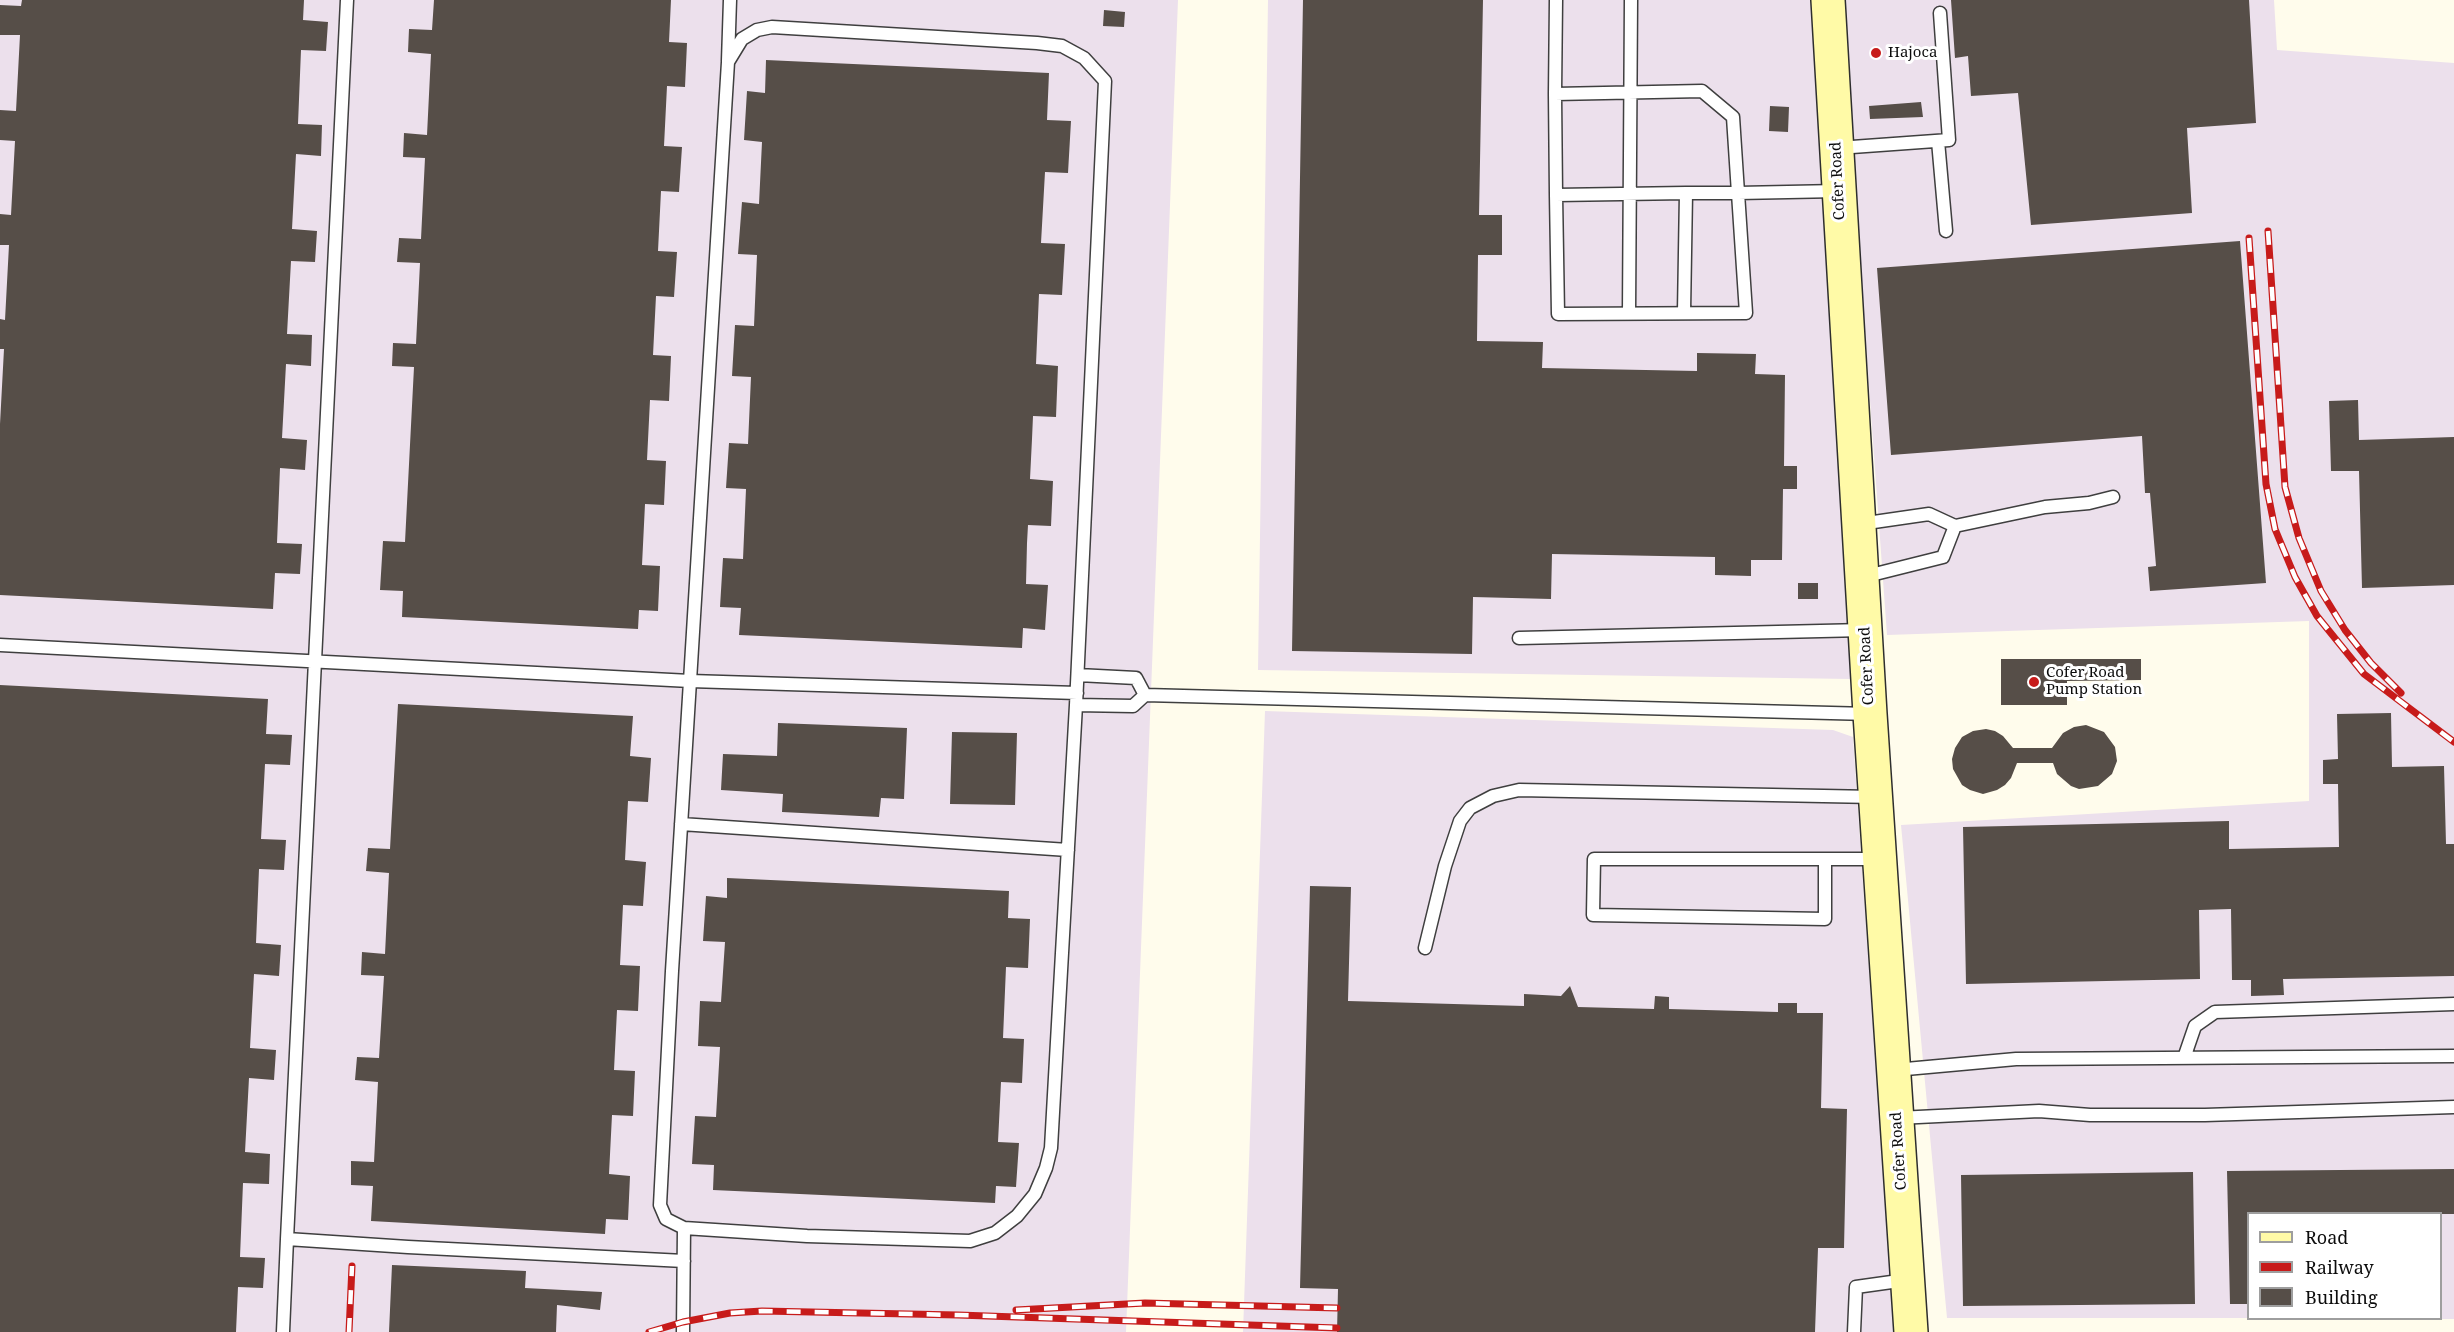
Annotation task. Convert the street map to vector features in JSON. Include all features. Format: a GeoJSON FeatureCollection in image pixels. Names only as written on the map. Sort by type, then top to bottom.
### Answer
{"type":"FeatureCollection","features":[{"type":"Feature","properties":{"kind":"street","name":"Cofer Road"},"geometry":{"type":"LineString","coordinates":[[1828,0],[1875,798],[1911,1332]]}},
{"type":"Feature","properties":{"kind":"lane"},"geometry":{"type":"LineString","coordinates":[[283,1332],[347,0]]}},
{"type":"Feature","properties":{"kind":"lane"},"geometry":{"type":"LineString","coordinates":[[728,62],[742,39],[757,30],[772,27],[1062,46],[1084,58],[1105,81],[1077,699],[1051,1148],[1047,1168],[1035,1194],[1017,1216],[995,1233],[970,1241],[807,1236],[684,1228],[666,1219],[660,1205],[730,0]]}},
{"type":"Feature","properties":{"kind":"lane"},"geometry":{"type":"LineString","coordinates":[[1555,94],[1702,91],[1733,117],[1746,313],[1558,314],[1555,94],[1556,0]]}},
{"type":"Feature","properties":{"kind":"lane"},"geometry":{"type":"LineString","coordinates":[[1629,312],[1631,0]]}},
{"type":"Feature","properties":{"kind":"lane"},"geometry":{"type":"LineString","coordinates":[[1836,148],[1949,140],[1940,13]]}},
{"type":"Feature","properties":{"kind":"lane"},"geometry":{"type":"LineString","coordinates":[[1938,141],[1946,231]]}},
{"type":"Feature","properties":{"kind":"lane"},"geometry":{"type":"LineString","coordinates":[[1556,195],[1839,191]]}},
{"type":"Feature","properties":{"kind":"lane"},"geometry":{"type":"LineString","coordinates":[[1684,312],[1686,193]]}},
{"type":"Feature","properties":{"kind":"lane"},"geometry":{"type":"LineString","coordinates":[[1858,525],[1929,514],[1955,526],[2045,507],[2089,503],[2113,497]]}},
{"type":"Feature","properties":{"kind":"lane"},"geometry":{"type":"LineString","coordinates":[[1862,577],[1943,557],[1955,526]]}},
{"type":"Feature","properties":{"kind":"lane"},"geometry":{"type":"LineString","coordinates":[[1519,638],[1865,630]]}},
{"type":"Feature","properties":{"kind":"lane"},"geometry":{"type":"LineString","coordinates":[[0,645],[1077,699],[1133,706],[1145,695],[1870,714]]}},
{"type":"Feature","properties":{"kind":"lane"},"geometry":{"type":"LineString","coordinates":[[1078,675],[1136,678],[1145,695]]}},
{"type":"Feature","properties":{"kind":"lane"},"geometry":{"type":"LineString","coordinates":[[1425,948],[1445,866],[1457,828],[1470,808],[1493,796],[1519,790],[1875,798]]}},
{"type":"Feature","properties":{"kind":"lane"},"geometry":{"type":"LineString","coordinates":[[681,824],[1068,850]]}},
{"type":"Feature","properties":{"kind":"lane"},"geometry":{"type":"LineString","coordinates":[[1825,859],[1825,919],[1593,915],[1594,859],[1825,859],[1879,859]]}},
{"type":"Feature","properties":{"kind":"lane"},"geometry":{"type":"LineString","coordinates":[[2184,1058],[2194,1026],[2215,1012],[2454,1004]]}},
{"type":"Feature","properties":{"kind":"lane"},"geometry":{"type":"LineString","coordinates":[[1893,1070],[2016,1059],[2454,1056]]}},
{"type":"Feature","properties":{"kind":"lane"},"geometry":{"type":"LineString","coordinates":[[1896,1118],[2039,1111],[2090,1115],[2205,1115],[2454,1107]]}},
{"type":"Feature","properties":{"kind":"lane"},"geometry":{"type":"LineString","coordinates":[[683,1332],[684,1228]]}},
{"type":"Feature","properties":{"kind":"lane"},"geometry":{"type":"LineString","coordinates":[[287,1239],[684,1261]]}},
{"type":"Feature","properties":{"kind":"lane"},"geometry":{"type":"LineString","coordinates":[[1854,1332],[1856,1287],[1907,1280]]}},
{"type":"Feature","properties":{"kind":"shaded area"},"geometry":{"type":"Polygon","coordinates":[[[0,0],[1178,0],[1126,1332],[0,1332],[0,0]]]}},
{"type":"Feature","properties":{"kind":"shaded area"},"geometry":{"type":"Polygon","coordinates":[[[1268,0],[1816,0],[1851,679],[1258,670],[1268,0]]]}},
{"type":"Feature","properties":{"kind":"shaded area"},"geometry":{"type":"Polygon","coordinates":[[[1841,0],[2274,0],[2277,50],[2454,63],[2454,1319],[2442,1319],[2442,1212],[2247,1212],[2247,1318],[1947,1318],[1901,825],[2309,801],[2309,621],[1887,635],[1841,0]]]}},
{"type":"Feature","properties":{"kind":"shaded area"},"geometry":{"type":"Polygon","coordinates":[[[1265,711],[1833,730],[1853,737],[1894,1332],[1243,1332],[1265,711]]]}},
{"type":"Feature","properties":{"kind":"building"},"geometry":{"type":"Polygon","coordinates":[[[22,0],[304,0],[303,20],[328,22],[326,51],[301,50],[298,124],[322,125],[321,156],[296,154],[292,229],[317,231],[315,262],[291,261],[287,334],[312,335],[311,366],[286,364],[282,438],[307,440],[305,470],[280,468],[277,543],[302,544],[300,574],[275,573],[273,609],[0,595],[0,424],[4,349],[0,349],[0,319],[5,320],[9,245],[0,245],[0,214],[11,215],[15,141],[0,140],[0,110],[16,111],[20,35],[0,35],[0,5],[21,6],[22,0]]]}},
{"type":"Feature","properties":{"kind":"building"},"geometry":{"type":"Polygon","coordinates":[[[434,0],[671,0],[669,42],[687,43],[685,87],[667,86],[664,146],[682,147],[679,192],[661,191],[658,251],[677,252],[674,297],[656,296],[653,355],[671,356],[669,401],[650,400],[647,460],[666,461],[664,505],[645,504],[642,565],[660,566],[658,611],[639,610],[638,629],[402,617],[403,591],[380,590],[383,541],[405,542],[414,367],[392,366],[393,343],[416,344],[420,263],[397,262],[399,238],[421,239],[425,158],[403,157],[404,133],[427,135],[431,54],[408,52],[409,29],[432,30],[434,0]]]}},
{"type":"Feature","properties":{"kind":"building"},"geometry":{"type":"Polygon","coordinates":[[[1303,0],[1483,0],[1479,215],[1502,215],[1502,255],[1478,255],[1477,341],[1543,342],[1542,368],[1697,371],[1697,353],[1756,354],[1755,374],[1785,375],[1784,466],[1797,466],[1797,489],[1783,489],[1782,560],[1751,560],[1751,576],[1715,575],[1715,557],[1552,554],[1551,599],[1473,597],[1472,654],[1292,651],[1303,0]]]}},
{"type":"Feature","properties":{"kind":"building"},"geometry":{"type":"Polygon","coordinates":[[[1951,0],[2249,0],[2256,123],[2187,128],[2192,213],[2031,225],[2018,93],[1971,96],[1968,56],[1955,58],[1951,0]]]}},
{"type":"Feature","properties":{"kind":"building"},"geometry":{"type":"Polygon","coordinates":[[[1104,10],[1125,12],[1124,27],[1103,26],[1104,10]]]}},
{"type":"Feature","properties":{"kind":"building"},"geometry":{"type":"Polygon","coordinates":[[[766,60],[1049,73],[1047,120],[1071,121],[1068,173],[1045,172],[1041,243],[1065,244],[1062,295],[1039,294],[1036,364],[1058,366],[1056,417],[1033,416],[1030,479],[1053,481],[1051,526],[1028,525],[1026,584],[1048,585],[1045,630],[1023,628],[1022,648],[739,635],[741,608],[720,607],[723,558],[743,559],[746,489],[726,488],[729,443],[748,444],[751,377],[732,376],[735,325],[754,326],[757,255],[738,254],[742,202],[759,204],[762,142],[744,140],[747,91],[765,93],[766,60]]]}},
{"type":"Feature","properties":{"kind":"building"},"geometry":{"type":"Polygon","coordinates":[[[1921,102],[1923,117],[1870,119],[1869,106],[1921,102]]]}},
{"type":"Feature","properties":{"kind":"building"},"geometry":{"type":"Polygon","coordinates":[[[1770,106],[1789,107],[1788,132],[1769,131],[1770,106]]]}},
{"type":"Feature","properties":{"kind":"building"},"geometry":{"type":"Polygon","coordinates":[[[2240,241],[2266,583],[2150,591],[2148,567],[2156,566],[2150,493],[2145,493],[2142,436],[1891,455],[1877,268],[2240,241]]]}},
{"type":"Feature","properties":{"kind":"building"},"geometry":{"type":"Polygon","coordinates":[[[2358,400],[2359,440],[2454,437],[2454,585],[2362,588],[2359,471],[2331,471],[2329,401],[2358,400]]]}},
{"type":"Feature","properties":{"kind":"building"},"geometry":{"type":"Polygon","coordinates":[[[1798,583],[1818,583],[1818,599],[1798,599],[1798,583]]]}},
{"type":"Feature","properties":{"kind":"building","name":"Cofer Road Pump Station"},"geometry":{"type":"Polygon","coordinates":[[[2001,659],[2141,659],[2141,680],[2067,681],[2067,705],[2001,705],[2001,659]]]}},
{"type":"Feature","properties":{"kind":"building"},"geometry":{"type":"Polygon","coordinates":[[[0,685],[268,699],[266,734],[292,735],[290,765],[265,764],[261,839],[286,840],[284,870],[259,869],[256,943],[281,945],[279,976],[254,974],[250,1048],[276,1050],[274,1080],[249,1078],[245,1152],[270,1154],[269,1184],[243,1183],[240,1257],[265,1258],[263,1288],[238,1287],[236,1332],[0,1332],[0,685]]]}},
{"type":"Feature","properties":{"kind":"building"},"geometry":{"type":"Polygon","coordinates":[[[398,704],[633,716],[630,756],[651,758],[648,802],[628,801],[625,860],[646,862],[643,906],[623,905],[620,965],[640,966],[638,1011],[617,1010],[614,1070],[635,1071],[633,1116],[612,1115],[609,1174],[630,1176],[628,1220],[606,1219],[605,1234],[371,1221],[373,1186],[351,1185],[351,1161],[374,1162],[378,1082],[355,1080],[357,1057],[379,1058],[384,976],[361,975],[362,952],[385,954],[389,873],[366,871],[368,848],[390,849],[398,704]]]}},
{"type":"Feature","properties":{"kind":"building"},"geometry":{"type":"Polygon","coordinates":[[[2391,713],[2392,767],[2444,766],[2446,844],[2454,844],[2454,976],[2283,979],[2284,995],[2251,996],[2251,980],[2232,980],[2231,909],[2199,910],[2200,979],[1966,984],[1963,827],[2229,821],[2229,849],[2339,847],[2338,784],[2323,784],[2323,760],[2338,759],[2337,714],[2391,713]]]}},
{"type":"Feature","properties":{"kind":"building"},"geometry":{"type":"Polygon","coordinates":[[[778,723],[907,728],[904,799],[881,798],[879,817],[782,812],[783,794],[721,790],[723,754],[777,756],[778,723]]]}},
{"type":"Feature","properties":{"kind":"building"},"geometry":{"type":"Polygon","coordinates":[[[2086,725],[2104,732],[2115,747],[2117,761],[2112,774],[2098,786],[2079,789],[2071,786],[2057,774],[2053,763],[2017,763],[2011,778],[2005,785],[1983,794],[1962,785],[1953,769],[1952,759],[1955,748],[1962,737],[1973,731],[1986,729],[1995,731],[2003,736],[2013,748],[2052,748],[2063,733],[2074,727],[2086,725]]]}},
{"type":"Feature","properties":{"kind":"building"},"geometry":{"type":"Polygon","coordinates":[[[952,732],[1017,733],[1015,805],[950,804],[952,732]]]}},
{"type":"Feature","properties":{"kind":"building"},"geometry":{"type":"Polygon","coordinates":[[[727,878],[1009,891],[1008,918],[1030,919],[1028,968],[1006,967],[1003,1038],[1024,1039],[1022,1083],[1001,1082],[998,1142],[1019,1143],[1016,1187],[996,1186],[995,1203],[713,1190],[714,1165],[692,1164],[695,1116],[716,1117],[720,1047],[698,1046],[700,1001],[721,1002],[725,942],[703,941],[706,896],[727,898],[727,878]]]}},
{"type":"Feature","properties":{"kind":"building"},"geometry":{"type":"Polygon","coordinates":[[[1310,886],[1351,887],[1348,1001],[1524,1006],[1524,994],[1561,996],[1570,986],[1578,1007],[1654,1009],[1655,996],[1669,997],[1669,1009],[1778,1012],[1778,1003],[1797,1003],[1797,1013],[1823,1013],[1821,1108],[1847,1109],[1844,1248],[1818,1248],[1815,1332],[1337,1332],[1338,1289],[1300,1288],[1310,886]]]}},
{"type":"Feature","properties":{"kind":"building"},"geometry":{"type":"Polygon","coordinates":[[[2454,1169],[2454,1214],[2442,1214],[2442,1212],[2247,1212],[2247,1304],[2230,1304],[2227,1171],[2454,1169]]]}},
{"type":"Feature","properties":{"kind":"building"},"geometry":{"type":"Polygon","coordinates":[[[2193,1172],[2195,1304],[1963,1306],[1961,1175],[2193,1172]]]}},
{"type":"Feature","properties":{"kind":"building"},"geometry":{"type":"Polygon","coordinates":[[[392,1265],[526,1271],[525,1288],[602,1292],[600,1310],[557,1305],[556,1332],[389,1332],[392,1265]]]}},
{"type":"Feature","properties":{"kind":"railway"},"geometry":{"type":"LineString","coordinates":[[2268,231],[2285,487],[2299,538],[2321,591],[2345,630],[2371,663],[2401,693]]}},
{"type":"Feature","properties":{"kind":"railway"},"geometry":{"type":"LineString","coordinates":[[2249,238],[2266,484],[2275,529],[2295,577],[2317,616],[2364,674],[2454,742]]}},
{"type":"Feature","properties":{"kind":"railway"},"geometry":{"type":"LineString","coordinates":[[349,1332],[352,1266]]}},
{"type":"Feature","properties":{"kind":"railway"},"geometry":{"type":"LineString","coordinates":[[1016,1310],[1145,1303],[1337,1308]]}},
{"type":"Feature","properties":{"kind":"railway"},"geometry":{"type":"LineString","coordinates":[[649,1332],[683,1322],[730,1313],[762,1311],[1337,1328]]}},
{"type":"Feature","properties":{"kind":"place","name":"Hajoca"},"geometry":{"type":"Point","coordinates":[1876,53]}},
{"type":"Feature","properties":{"kind":"place","name":"Cofer Road Pump Station"},"geometry":{"type":"Point","coordinates":[2034,682]}}]}
